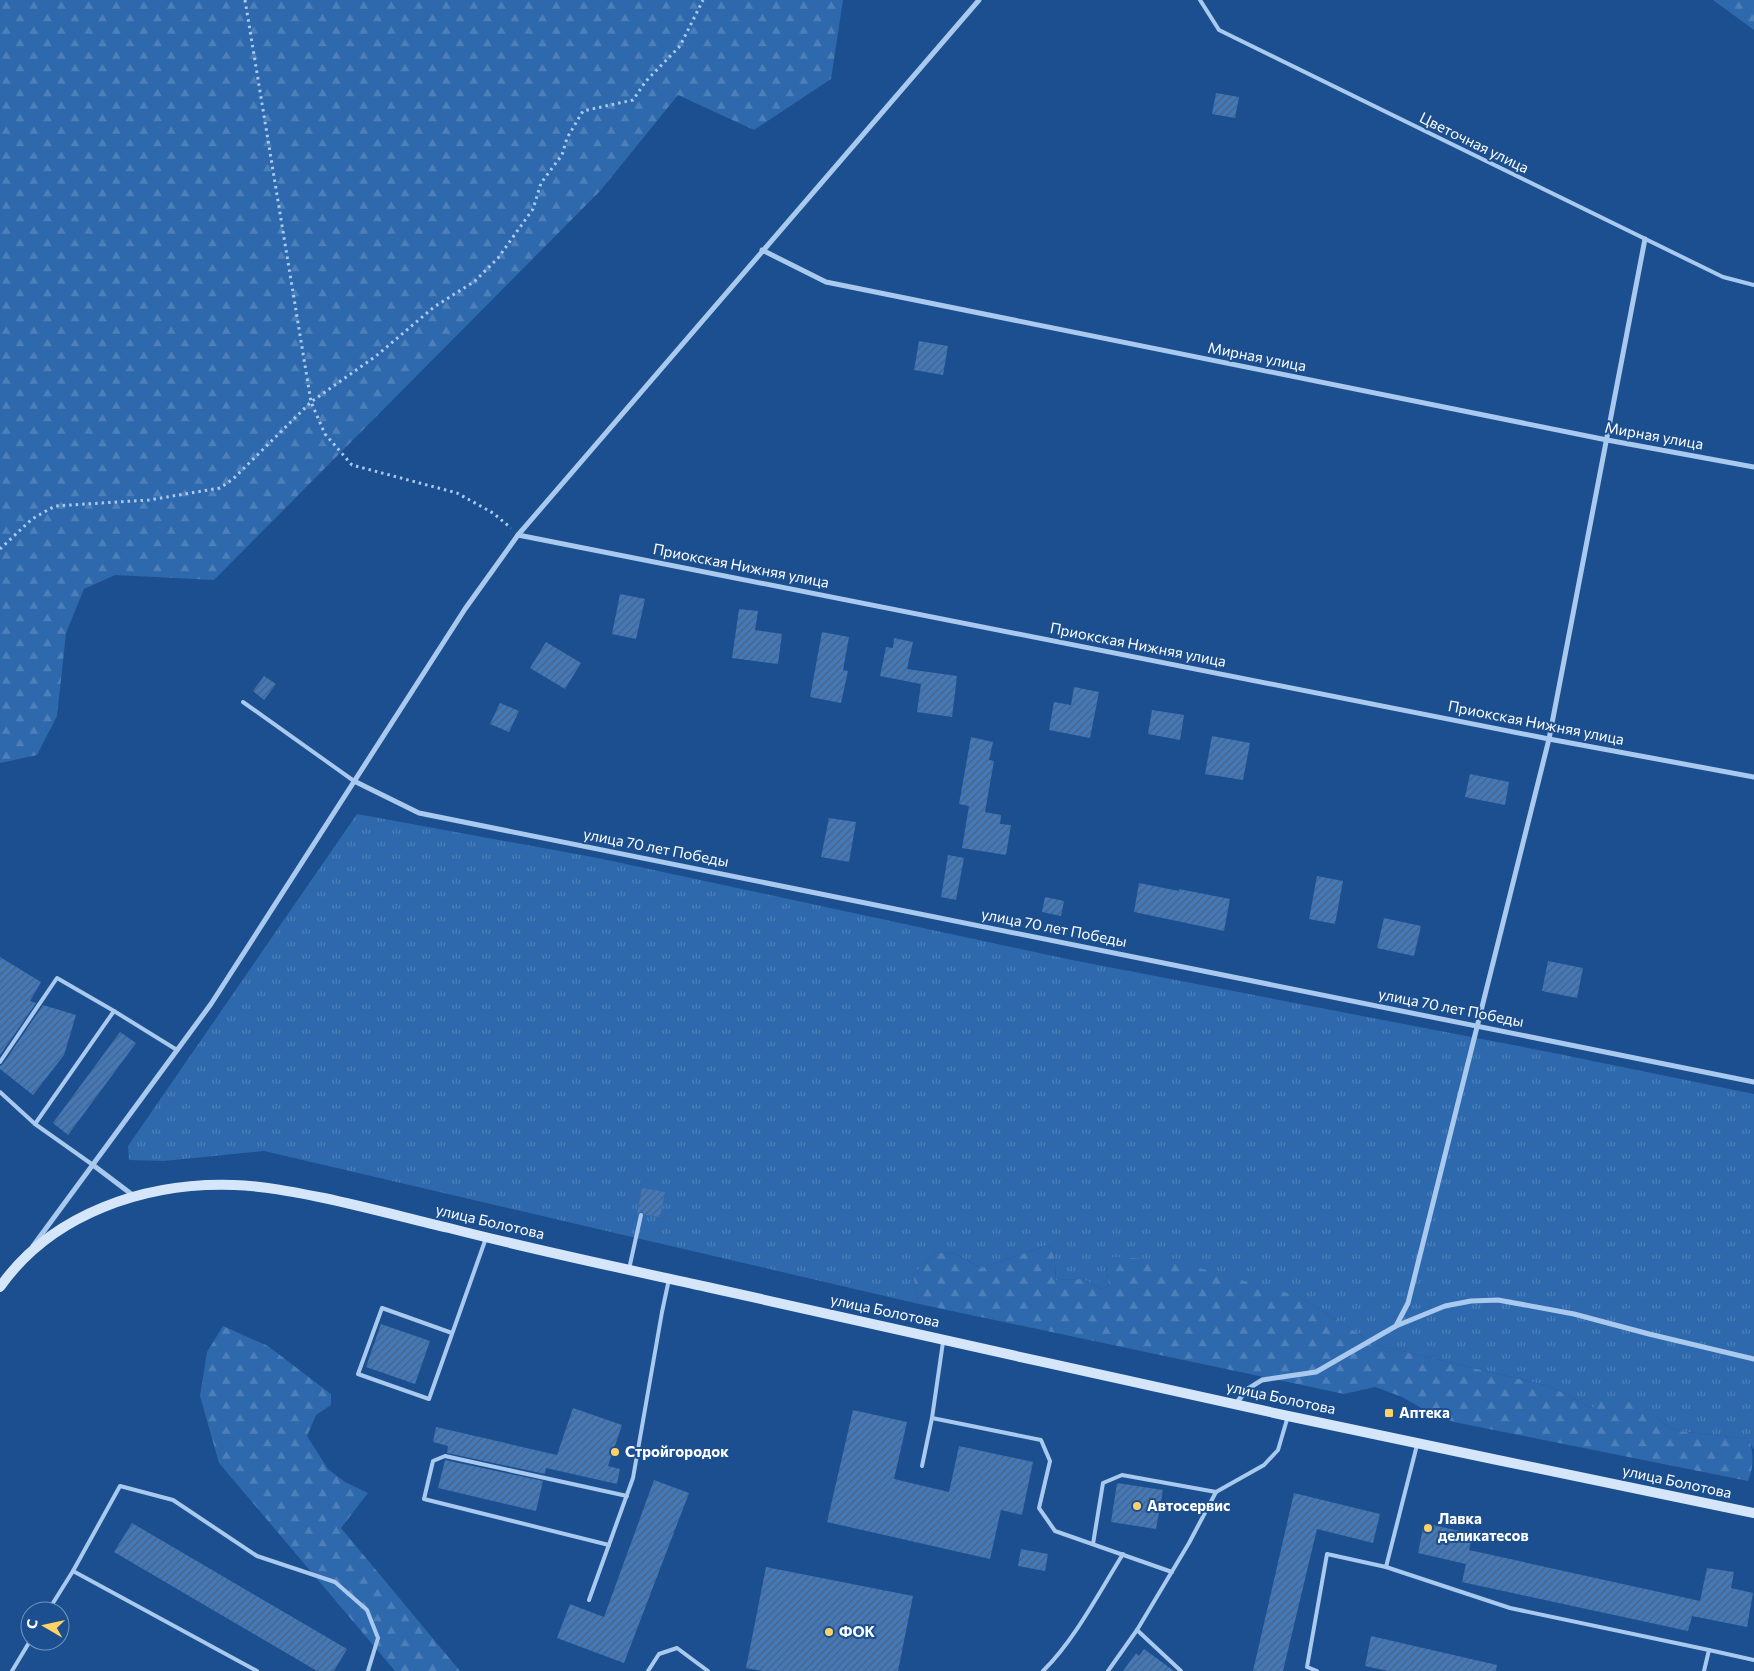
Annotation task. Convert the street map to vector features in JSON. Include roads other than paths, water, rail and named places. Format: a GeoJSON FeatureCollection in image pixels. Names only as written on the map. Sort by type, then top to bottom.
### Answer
{"type":"FeatureCollection","features":[{"type":"Feature","properties":{"kind":"main road","name":"улица Болотова"},"geometry":{"type":"LineString","coordinates":[[0,1287],[24,1258],[42,1243],[79,1219],[102,1207],[134,1196],[173,1188],[206,1185],[270,1188],[353,1204],[486,1238],[1288,1416],[1754,1513]]}},
{"type":"Feature","properties":{"kind":"street"},"geometry":{"type":"LineString","coordinates":[[24,1258],[211,1004],[465,609],[518,535],[979,0]]}},
{"type":"Feature","properties":{"kind":"street"},"geometry":{"type":"LineString","coordinates":[[1396,1326],[1408,1303],[1549,739],[1645,239]]}},
{"type":"Feature","properties":{"kind":"street","name":"Мирная улица"},"geometry":{"type":"LineString","coordinates":[[762,250],[826,282],[1607,440],[1754,466]]}},
{"type":"Feature","properties":{"kind":"street","name":"Приокская Нижняя улица"},"geometry":{"type":"LineString","coordinates":[[518,535],[1549,739],[1754,777]]}},
{"type":"Feature","properties":{"kind":"street","name":"улица 70 лет Победы"},"geometry":{"type":"LineString","coordinates":[[354,781],[419,813],[1754,1082]]}},
{"type":"Feature","properties":{"kind":"street"},"geometry":{"type":"LineString","coordinates":[[93,1165],[134,1196]]}},
{"type":"Feature","properties":{"kind":"street"},"geometry":{"type":"LineString","coordinates":[[1236,1404],[1246,1390],[1262,1380],[1316,1372],[1396,1326],[1445,1306],[1471,1301],[1498,1300],[1574,1314],[1754,1359]]}},
{"type":"Feature","properties":{"kind":"lane","name":"Цветочная улица"},"geometry":{"type":"LineString","coordinates":[[1200,0],[1219,30],[1723,277],[1754,286]]}},
{"type":"Feature","properties":{"kind":"lane"},"geometry":{"type":"LineString","coordinates":[[243,702],[354,781]]}},
{"type":"Feature","properties":{"kind":"lane"},"geometry":{"type":"LineString","coordinates":[[0,1062],[57,978],[177,1050]]}},
{"type":"Feature","properties":{"kind":"lane"},"geometry":{"type":"LineString","coordinates":[[35,1124],[114,1011]]}},
{"type":"Feature","properties":{"kind":"lane"},"geometry":{"type":"LineString","coordinates":[[0,1092],[35,1124],[93,1165]]}},
{"type":"Feature","properties":{"kind":"lane"},"geometry":{"type":"LineString","coordinates":[[629,1270],[641,1215]]}},
{"type":"Feature","properties":{"kind":"lane"},"geometry":{"type":"LineString","coordinates":[[452,1333],[382,1308],[358,1374],[429,1399],[486,1238]]}},
{"type":"Feature","properties":{"kind":"lane"},"geometry":{"type":"LineString","coordinates":[[589,1600],[633,1478],[669,1279]]}},
{"type":"Feature","properties":{"kind":"lane"},"geometry":{"type":"LineString","coordinates":[[922,1466],[932,1418],[944,1340]]}},
{"type":"Feature","properties":{"kind":"lane"},"geometry":{"type":"LineString","coordinates":[[1108,1671],[1137,1630],[1172,1572],[1216,1492],[1264,1465],[1278,1450],[1288,1416]]}},
{"type":"Feature","properties":{"kind":"lane"},"geometry":{"type":"LineString","coordinates":[[932,1418],[1041,1440],[1050,1461],[1039,1508],[1055,1531],[1172,1572]]}},
{"type":"Feature","properties":{"kind":"lane"},"geometry":{"type":"LineString","coordinates":[[1386,1567],[1417,1442]]}},
{"type":"Feature","properties":{"kind":"lane"},"geometry":{"type":"LineString","coordinates":[[609,1545],[424,1499],[433,1461],[445,1456],[627,1496]]}},
{"type":"Feature","properties":{"kind":"lane"},"geometry":{"type":"LineString","coordinates":[[1093,1544],[1103,1483],[1122,1475],[1216,1492]]}},
{"type":"Feature","properties":{"kind":"lane"},"geometry":{"type":"LineString","coordinates":[[54,1601],[120,1486],[173,1500],[257,1556],[335,1582],[367,1610],[378,1638],[368,1671]]}},
{"type":"Feature","properties":{"kind":"lane"},"geometry":{"type":"LineString","coordinates":[[1043,1671],[1054,1660],[1092,1605],[1123,1554]]}},
{"type":"Feature","properties":{"kind":"lane"},"geometry":{"type":"LineString","coordinates":[[1317,1671],[1307,1667],[1327,1554],[1386,1567],[1510,1608],[1754,1660]]}},
{"type":"Feature","properties":{"kind":"lane"},"geometry":{"type":"LineString","coordinates":[[73,1571],[257,1671]]}},
{"type":"Feature","properties":{"kind":"lane"},"geometry":{"type":"LineString","coordinates":[[1137,1630],[1181,1671]]}},
{"type":"Feature","properties":{"kind":"lane"},"geometry":{"type":"LineString","coordinates":[[648,1671],[659,1654],[677,1648],[708,1671]]}},
{"type":"Feature","properties":{"kind":"lane"},"geometry":{"type":"LineString","coordinates":[[1704,1671],[1709,1650]]}},
{"type":"Feature","properties":{"kind":"lane"},"geometry":{"type":"LineString","coordinates":[[12,1671],[24,1651]]}},
{"type":"Feature","properties":{"kind":"place","name":"Аптека"},"geometry":{"type":"Point","coordinates":[1389,1413]}},
{"type":"Feature","properties":{"kind":"place","name":"Стройгородок"},"geometry":{"type":"Point","coordinates":[615,1452]}},
{"type":"Feature","properties":{"kind":"place","name":"Автосервис"},"geometry":{"type":"Point","coordinates":[1137,1506]}},
{"type":"Feature","properties":{"kind":"place","name":"Лавка деликатесов"},"geometry":{"type":"Point","coordinates":[1428,1528]}},
{"type":"Feature","properties":{"kind":"place","name":"ФОК"},"geometry":{"type":"Point","coordinates":[829,1632]}}]}
